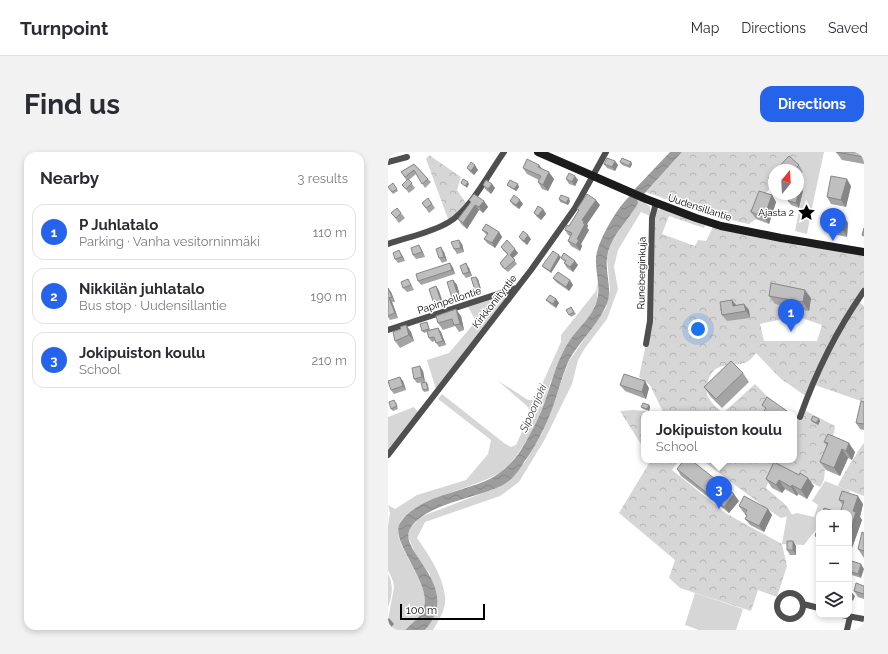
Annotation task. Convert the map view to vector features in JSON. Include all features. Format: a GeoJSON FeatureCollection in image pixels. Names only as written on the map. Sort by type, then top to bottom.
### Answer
{"type":"FeatureCollection","features":[{"type":"Feature","properties":{"kind":"street"},"geometry":{"type":"LineString","coordinates":[[388,244],[441,226],[454,218],[472,198],[504,152]]}},
{"type":"Feature","properties":{"kind":"street","name":"Uudensillantie"},"geometry":{"type":"LineString","coordinates":[[538,152],[646,199],[721,226],[864,252]]}},
{"type":"Feature","properties":{"kind":"street","name":"Kirkkoniityntie"},"geometry":{"type":"LineString","coordinates":[[388,456],[575,208],[606,152]]}},
{"type":"Feature","properties":{"kind":"street"},"geometry":{"type":"LineString","coordinates":[[388,162],[406,157]]}},
{"type":"Feature","properties":{"kind":"street","name":"Runeberginkuja"},"geometry":{"type":"LineString","coordinates":[[646,344],[650,321],[652,218],[656,203]]}},
{"type":"Feature","properties":{"kind":"street","name":"Papinpellontie"},"geometry":{"type":"LineString","coordinates":[[388,330],[516,288]]}},
{"type":"Feature","properties":{"kind":"street"},"geometry":{"type":"LineString","coordinates":[[800,417],[824,357],[851,308],[864,291]]}},
{"type":"Feature","properties":{"kind":"street"},"geometry":{"type":"LineString","coordinates":[[804,604],[802,612],[795,618],[786,619],[777,609],[779,598],[787,593],[795,594],[799,596],[804,604],[816,607]]}},
{"type":"Feature","properties":{"kind":"street"},"geometry":{"type":"LineString","coordinates":[[852,617],[864,619]]}},
{"type":"Feature","properties":{"kind":"street"},"geometry":{"type":"LineString","coordinates":[[847,630],[850,618]]}},
{"type":"Feature","properties":{"kind":"green space"},"geometry":{"type":"Polygon","coordinates":[[[682,152],[801,152],[790,164],[768,164],[768,188],[758,201],[749,224],[704,213],[646,192],[682,152]]]}},
{"type":"Feature","properties":{"kind":"green space"},"geometry":{"type":"Polygon","coordinates":[[[726,152],[824,152],[812,208],[807,213],[810,218],[807,234],[795,231],[801,200],[804,200],[804,164],[768,164],[768,191],[763,197],[756,219],[749,224],[704,213],[726,152]]]}},
{"type":"Feature","properties":{"kind":"green space"},"geometry":{"type":"Polygon","coordinates":[[[429,155],[461,177],[457,190],[466,203],[459,211],[448,219],[426,159],[429,155]]]}},
{"type":"Feature","properties":{"kind":"green space"},"geometry":{"type":"Polygon","coordinates":[[[637,199],[650,207],[650,216],[641,212],[618,250],[614,267],[618,289],[607,319],[585,348],[578,360],[572,384],[545,439],[519,482],[500,496],[425,522],[417,538],[438,572],[445,596],[444,609],[438,622],[433,630],[425,630],[428,626],[430,574],[417,558],[408,536],[409,530],[420,517],[496,488],[525,462],[542,434],[569,361],[606,308],[610,289],[607,258],[610,244],[623,223],[634,210],[637,199]]]}},
{"type":"Feature","properties":{"kind":"green space"},"geometry":{"type":"Polygon","coordinates":[[[661,209],[705,225],[704,228],[669,216],[662,234],[695,246],[698,240],[706,241],[713,227],[805,247],[831,249],[864,256],[864,291],[857,300],[864,306],[864,402],[812,384],[807,397],[780,378],[756,353],[747,362],[718,368],[710,377],[706,390],[707,394],[710,401],[721,411],[663,411],[650,385],[639,377],[646,344],[652,220],[656,210],[661,209]],[[796,316],[760,324],[764,341],[817,341],[822,325],[796,316]]]}},
{"type":"Feature","properties":{"kind":"green space"},"geometry":{"type":"Polygon","coordinates":[[[598,280],[597,300],[593,310],[551,381],[537,421],[515,458],[502,471],[491,477],[416,508],[405,516],[399,525],[398,533],[401,543],[422,586],[425,597],[423,611],[419,617],[405,630],[389,630],[388,620],[394,587],[388,570],[388,526],[390,513],[388,505],[395,509],[417,495],[466,480],[488,454],[491,440],[438,399],[442,394],[504,443],[511,447],[516,445],[530,414],[528,407],[497,380],[528,400],[535,400],[561,342],[561,335],[596,291],[598,280]]]}},
{"type":"Feature","properties":{"kind":"green space"},"geometry":{"type":"Polygon","coordinates":[[[507,293],[510,295],[436,389],[427,360],[449,353],[476,321],[468,307],[507,293]]]}},
{"type":"Feature","properties":{"kind":"green space"},"geometry":{"type":"Polygon","coordinates":[[[755,384],[772,401],[766,411],[725,411],[755,384]]]}},
{"type":"Feature","properties":{"kind":"green space"},"geometry":{"type":"Polygon","coordinates":[[[414,407],[418,412],[388,450],[388,417],[414,407]]]}},
{"type":"Feature","properties":{"kind":"green space"},"geometry":{"type":"Polygon","coordinates":[[[633,410],[648,411],[641,411],[641,444],[620,411],[633,410]]]}},
{"type":"Feature","properties":{"kind":"green space"},"geometry":{"type":"Polygon","coordinates":[[[806,411],[835,426],[826,461],[824,479],[820,487],[775,464],[766,488],[787,506],[792,515],[781,518],[706,463],[797,463],[797,419],[806,411]]]}},
{"type":"Feature","properties":{"kind":"green space"},"geometry":{"type":"Polygon","coordinates":[[[864,443],[864,496],[838,486],[864,443]]]}},
{"type":"Feature","properties":{"kind":"green space"},"geometry":{"type":"Polygon","coordinates":[[[649,463],[677,463],[672,470],[727,514],[782,544],[787,566],[777,597],[758,590],[751,611],[680,588],[669,578],[675,560],[619,513],[649,463]]]}},
{"type":"Feature","properties":{"kind":"green space"},"geometry":{"type":"Polygon","coordinates":[[[825,481],[850,491],[843,510],[816,510],[818,505],[812,501],[825,481]]]}},
{"type":"Feature","properties":{"kind":"green space"},"geometry":{"type":"Polygon","coordinates":[[[816,511],[816,530],[804,545],[782,544],[787,516],[797,513],[814,517],[816,511]]]}},
{"type":"Feature","properties":{"kind":"green space"},"geometry":{"type":"Polygon","coordinates":[[[388,574],[392,590],[388,607],[388,574]]]}},
{"type":"Feature","properties":{"kind":"green space"},"geometry":{"type":"Polygon","coordinates":[[[695,593],[743,609],[736,630],[699,630],[685,625],[695,593]]]}},
{"type":"Feature","properties":{"kind":"water"},"geometry":{"type":"Polygon","coordinates":[[[670,152],[682,152],[644,194],[634,190],[670,152]]]}},
{"type":"Feature","properties":{"kind":"water"},"geometry":{"type":"Polygon","coordinates":[[[630,196],[637,199],[638,203],[615,236],[607,258],[609,290],[608,302],[597,322],[569,360],[552,409],[536,443],[528,456],[516,474],[506,483],[483,493],[440,507],[417,520],[410,529],[409,538],[412,548],[434,585],[437,599],[435,614],[425,630],[405,630],[421,614],[424,607],[425,597],[422,585],[400,540],[398,531],[400,523],[407,515],[426,502],[483,482],[494,476],[504,469],[521,450],[540,415],[565,347],[595,306],[598,295],[596,263],[597,251],[609,225],[630,196]]]}},
{"type":"Feature","properties":{"kind":"building"},"geometry":{"type":"Polygon","coordinates":[[[836,152],[864,152],[864,157],[836,152]]]}},
{"type":"Feature","properties":{"kind":"building"},"geometry":{"type":"Polygon","coordinates":[[[789,156],[798,164],[782,164],[789,156]]]}},
{"type":"Feature","properties":{"kind":"building"},"geometry":{"type":"Polygon","coordinates":[[[607,158],[615,161],[612,167],[604,164],[607,158]]]}},
{"type":"Feature","properties":{"kind":"building"},"geometry":{"type":"Polygon","coordinates":[[[622,158],[631,162],[629,166],[620,162],[622,158]]]}},
{"type":"Feature","properties":{"kind":"building"},"geometry":{"type":"Polygon","coordinates":[[[527,159],[539,165],[538,167],[549,172],[543,185],[538,182],[541,176],[523,168],[527,159]]]}},
{"type":"Feature","properties":{"kind":"building"},"geometry":{"type":"Polygon","coordinates":[[[471,162],[475,165],[471,171],[467,168],[471,162]]]}},
{"type":"Feature","properties":{"kind":"building"},"geometry":{"type":"Polygon","coordinates":[[[414,164],[428,179],[422,184],[414,170],[405,177],[401,172],[414,164]]]}},
{"type":"Feature","properties":{"kind":"building"},"geometry":{"type":"Polygon","coordinates":[[[569,173],[575,176],[572,182],[566,179],[569,173]]]}},
{"type":"Feature","properties":{"kind":"building"},"geometry":{"type":"Polygon","coordinates":[[[831,176],[847,179],[841,200],[827,197],[831,176]]]}},
{"type":"Feature","properties":{"kind":"building"},"geometry":{"type":"Polygon","coordinates":[[[408,179],[412,183],[406,189],[402,185],[408,179]]]}},
{"type":"Feature","properties":{"kind":"building"},"geometry":{"type":"Polygon","coordinates":[[[463,179],[468,182],[465,186],[461,183],[463,179]]]}},
{"type":"Feature","properties":{"kind":"building"},"geometry":{"type":"Polygon","coordinates":[[[486,180],[492,184],[488,189],[483,185],[486,180]]]}},
{"type":"Feature","properties":{"kind":"building"},"geometry":{"type":"Polygon","coordinates":[[[510,180],[518,184],[514,189],[507,185],[510,180]]]}},
{"type":"Feature","properties":{"kind":"building"},"geometry":{"type":"Polygon","coordinates":[[[393,183],[397,189],[392,192],[388,187],[393,183]]]}},
{"type":"Feature","properties":{"kind":"building"},"geometry":{"type":"Polygon","coordinates":[[[759,191],[768,194],[768,200],[770,200],[764,217],[751,212],[759,191]]]}},
{"type":"Feature","properties":{"kind":"building"},"geometry":{"type":"Polygon","coordinates":[[[474,194],[484,201],[479,207],[475,205],[463,223],[458,219],[471,202],[469,200],[474,194]]]}},
{"type":"Feature","properties":{"kind":"building"},"geometry":{"type":"Polygon","coordinates":[[[587,194],[596,200],[582,220],[585,224],[577,239],[579,240],[576,245],[568,241],[572,233],[565,230],[567,225],[569,226],[579,210],[577,209],[587,194]]]}},
{"type":"Feature","properties":{"kind":"building"},"geometry":{"type":"Polygon","coordinates":[[[514,195],[520,200],[516,205],[510,201],[514,195]]]}},
{"type":"Feature","properties":{"kind":"building"},"geometry":{"type":"Polygon","coordinates":[[[561,195],[569,198],[566,203],[559,199],[561,195]]]}},
{"type":"Feature","properties":{"kind":"building"},"geometry":{"type":"Polygon","coordinates":[[[428,198],[432,204],[426,208],[422,203],[428,198]]]}},
{"type":"Feature","properties":{"kind":"building"},"geometry":{"type":"Polygon","coordinates":[[[788,200],[797,200],[796,203],[788,200]]]}},
{"type":"Feature","properties":{"kind":"building"},"geometry":{"type":"Polygon","coordinates":[[[538,206],[543,209],[538,216],[534,213],[538,206]]]}},
{"type":"Feature","properties":{"kind":"building"},"geometry":{"type":"Polygon","coordinates":[[[397,208],[401,213],[396,218],[391,213],[397,208]]]}},
{"type":"Feature","properties":{"kind":"building"},"geometry":{"type":"Polygon","coordinates":[[[823,213],[844,216],[843,230],[829,227],[822,222],[823,213]]]}},
{"type":"Feature","properties":{"kind":"building"},"geometry":{"type":"Polygon","coordinates":[[[486,224],[499,232],[492,243],[484,239],[488,233],[482,230],[486,224]]]}},
{"type":"Feature","properties":{"kind":"building"},"geometry":{"type":"Polygon","coordinates":[[[523,231],[528,235],[524,241],[519,237],[523,231]]]}},
{"type":"Feature","properties":{"kind":"building"},"geometry":{"type":"Polygon","coordinates":[[[459,240],[461,248],[454,249],[451,242],[459,240]]]}},
{"type":"Feature","properties":{"kind":"building"},"geometry":{"type":"Polygon","coordinates":[[[507,240],[515,249],[510,255],[515,260],[505,269],[500,263],[508,254],[501,247],[507,240]]]}},
{"type":"Feature","properties":{"kind":"building"},"geometry":{"type":"Polygon","coordinates":[[[419,245],[422,252],[413,255],[411,248],[419,245]]]}},
{"type":"Feature","properties":{"kind":"building"},"geometry":{"type":"Polygon","coordinates":[[[441,247],[444,257],[439,258],[436,249],[441,247]]]}},
{"type":"Feature","properties":{"kind":"building"},"geometry":{"type":"Polygon","coordinates":[[[399,250],[402,257],[395,259],[393,253],[399,250]]]}},
{"type":"Feature","properties":{"kind":"building"},"geometry":{"type":"Polygon","coordinates":[[[553,251],[559,255],[550,271],[542,266],[553,251]]]}},
{"type":"Feature","properties":{"kind":"building"},"geometry":{"type":"Polygon","coordinates":[[[564,253],[575,261],[570,267],[564,263],[566,261],[561,258],[564,253]]]}},
{"type":"Feature","properties":{"kind":"building"},"geometry":{"type":"Polygon","coordinates":[[[450,263],[452,270],[418,281],[416,274],[450,263]]]}},
{"type":"Feature","properties":{"kind":"building"},"geometry":{"type":"Polygon","coordinates":[[[466,263],[469,272],[463,274],[460,266],[466,263]]]}},
{"type":"Feature","properties":{"kind":"building"},"geometry":{"type":"Polygon","coordinates":[[[558,272],[570,280],[566,287],[553,278],[558,272]]]}},
{"type":"Feature","properties":{"kind":"building"},"geometry":{"type":"Polygon","coordinates":[[[476,277],[481,291],[476,293],[471,278],[476,277]]]}},
{"type":"Feature","properties":{"kind":"building"},"geometry":{"type":"Polygon","coordinates":[[[408,279],[411,285],[403,288],[401,282],[408,279]]]}},
{"type":"Feature","properties":{"kind":"building"},"geometry":{"type":"Polygon","coordinates":[[[453,280],[458,296],[452,298],[447,282],[453,280]]]}},
{"type":"Feature","properties":{"kind":"building"},"geometry":{"type":"Polygon","coordinates":[[[771,283],[805,290],[803,302],[769,296],[771,283]]]}},
{"type":"Feature","properties":{"kind":"building"},"geometry":{"type":"Polygon","coordinates":[[[436,286],[441,301],[434,304],[429,289],[436,286]]]}},
{"type":"Feature","properties":{"kind":"building"},"geometry":{"type":"Polygon","coordinates":[[[388,288],[392,297],[389,298],[395,313],[388,316],[388,288]]]}},
{"type":"Feature","properties":{"kind":"building"},"geometry":{"type":"Polygon","coordinates":[[[550,295],[556,299],[553,304],[546,300],[550,295]]]}},
{"type":"Feature","properties":{"kind":"building"},"geometry":{"type":"Polygon","coordinates":[[[732,300],[733,306],[744,304],[746,311],[722,315],[720,302],[732,300]]]}},
{"type":"Feature","properties":{"kind":"building"},"geometry":{"type":"Polygon","coordinates":[[[571,307],[574,312],[569,315],[566,310],[571,307]]]}},
{"type":"Feature","properties":{"kind":"building"},"geometry":{"type":"Polygon","coordinates":[[[456,309],[460,324],[454,325],[452,319],[438,323],[436,316],[456,309]]]}},
{"type":"Feature","properties":{"kind":"building"},"geometry":{"type":"Polygon","coordinates":[[[427,322],[429,329],[422,331],[420,324],[427,322]]]}},
{"type":"Feature","properties":{"kind":"building"},"geometry":{"type":"Polygon","coordinates":[[[406,325],[409,335],[395,341],[393,332],[406,325]]]}},
{"type":"Feature","properties":{"kind":"building"},"geometry":{"type":"Polygon","coordinates":[[[438,328],[443,341],[436,343],[434,337],[429,338],[427,331],[438,328]]]}},
{"type":"Feature","properties":{"kind":"building"},"geometry":{"type":"Polygon","coordinates":[[[731,361],[743,373],[716,399],[704,387],[731,361]]]}},
{"type":"Feature","properties":{"kind":"building"},"geometry":{"type":"Polygon","coordinates":[[[420,366],[422,377],[414,379],[412,368],[420,366]]]}},
{"type":"Feature","properties":{"kind":"building"},"geometry":{"type":"Polygon","coordinates":[[[624,374],[645,381],[642,392],[620,385],[624,374]]]}},
{"type":"Feature","properties":{"kind":"building"},"geometry":{"type":"Polygon","coordinates":[[[400,377],[403,386],[391,390],[388,381],[400,377]]]}},
{"type":"Feature","properties":{"kind":"building"},"geometry":{"type":"Polygon","coordinates":[[[426,382],[428,389],[423,390],[421,383],[426,382]]]}},
{"type":"Feature","properties":{"kind":"building"},"geometry":{"type":"Polygon","coordinates":[[[767,397],[787,411],[764,411],[766,408],[762,405],[767,397]]]}},
{"type":"Feature","properties":{"kind":"building"},"geometry":{"type":"Polygon","coordinates":[[[394,400],[397,406],[391,409],[389,402],[394,400]]]}},
{"type":"Feature","properties":{"kind":"building"},"geometry":{"type":"Polygon","coordinates":[[[861,401],[864,402],[864,424],[856,423],[861,401]]]}},
{"type":"Feature","properties":{"kind":"building"},"geometry":{"type":"Polygon","coordinates":[[[643,403],[649,405],[647,409],[641,407],[643,403]]]}},
{"type":"Feature","properties":{"kind":"building"},"geometry":{"type":"Polygon","coordinates":[[[813,416],[819,419],[816,423],[811,420],[813,416]]]}},
{"type":"Feature","properties":{"kind":"building"},"geometry":{"type":"Polygon","coordinates":[[[828,434],[849,443],[846,451],[842,449],[834,468],[820,462],[828,443],[824,442],[828,434]]]}},
{"type":"Feature","properties":{"kind":"building"},"geometry":{"type":"Polygon","coordinates":[[[682,463],[695,463],[734,494],[724,507],[677,469],[682,463]]]}},
{"type":"Feature","properties":{"kind":"building"},"geometry":{"type":"Polygon","coordinates":[[[774,463],[799,475],[800,473],[808,478],[801,490],[792,485],[791,487],[779,480],[776,485],[766,479],[774,463]]]}},
{"type":"Feature","properties":{"kind":"building"},"geometry":{"type":"Polygon","coordinates":[[[842,491],[858,496],[853,511],[856,512],[852,524],[852,510],[841,510],[844,501],[839,500],[842,491]]]}},
{"type":"Feature","properties":{"kind":"building"},"geometry":{"type":"Polygon","coordinates":[[[744,496],[768,509],[759,526],[745,519],[747,510],[739,506],[744,496]]]}},
{"type":"Feature","properties":{"kind":"building"},"geometry":{"type":"Polygon","coordinates":[[[862,532],[864,533],[864,551],[858,549],[862,532]]]}},
{"type":"Feature","properties":{"kind":"building"},"geometry":{"type":"Polygon","coordinates":[[[787,541],[793,541],[793,550],[787,550],[787,541]]]}},
{"type":"Feature","properties":{"kind":"building"},"geometry":{"type":"Polygon","coordinates":[[[852,561],[861,564],[858,574],[852,572],[852,561]]]}},
{"type":"Feature","properties":{"kind":"building"},"geometry":{"type":"Polygon","coordinates":[[[856,583],[864,586],[864,594],[854,591],[856,583]]]}},
{"type":"Feature","properties":{"kind":"place","name":"Ajasta 2"},"geometry":{"type":"Point","coordinates":[807,212]}},
{"type":"Feature","properties":{"kind":"place","name":"Nikkilän juhlatalo"},"geometry":{"type":"Point","coordinates":[833,241]}},
{"type":"Feature","properties":{"kind":"place","name":"P Juhlatalo"},"geometry":{"type":"Point","coordinates":[791,332]}},
{"type":"Feature","properties":{"kind":"place","name":"Jokipuiston koulu"},"geometry":{"type":"Point","coordinates":[719,509]}},
{"type":"Feature","properties":{"kind":"water label","name":"Sipoonjoki"},"geometry":{"type":"Point","coordinates":[533,408]}}]}
